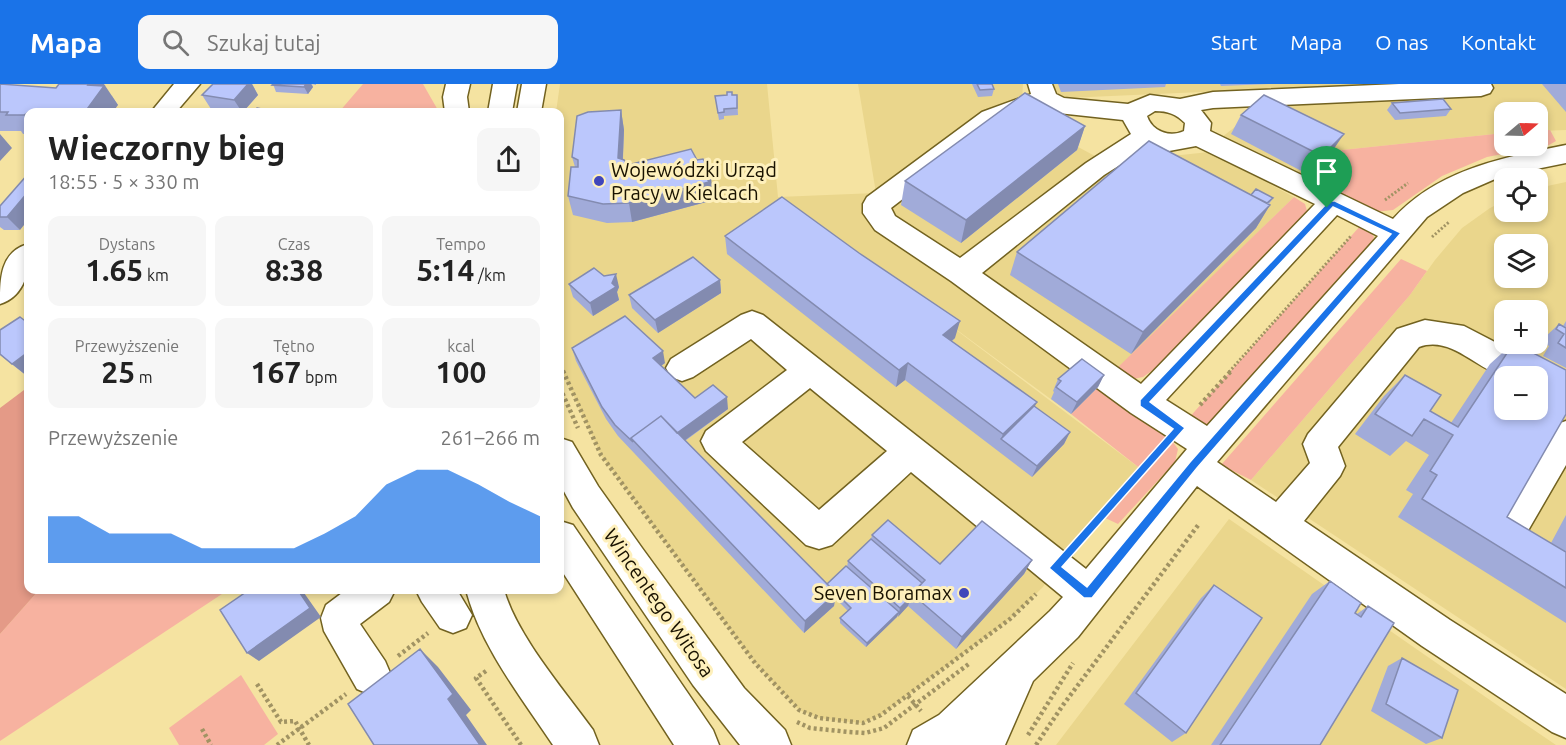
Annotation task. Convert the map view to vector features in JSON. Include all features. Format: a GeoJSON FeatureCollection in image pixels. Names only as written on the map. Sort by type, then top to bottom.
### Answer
{"type":"FeatureCollection","features":[{"type":"Feature","properties":{"kind":"street"},"geometry":{"type":"LineString","coordinates":[[167,108],[188,84]]}},
{"type":"Feature","properties":{"kind":"street"},"geometry":{"type":"LineString","coordinates":[[457,108],[455,97],[458,84]]}},
{"type":"Feature","properties":{"kind":"street"},"geometry":{"type":"LineString","coordinates":[[501,108],[505,84]]}},
{"type":"Feature","properties":{"kind":"street"},"geometry":{"type":"LineString","coordinates":[[530,108],[534,84]]}},
{"type":"Feature","properties":{"kind":"street"},"geometry":{"type":"LineString","coordinates":[[961,273],[1095,169],[1141,124],[1143,106],[1150,103],[1170,104],[1189,98],[1481,88],[1478,84]]}},
{"type":"Feature","properties":{"kind":"street"},"geometry":{"type":"LineString","coordinates":[[1189,98],[1198,123],[1196,135],[1189,140],[1169,142],[1141,124],[1058,105],[1042,91],[991,118],[877,204],[877,213],[885,223],[961,273],[1180,428],[1202,455],[1279,524],[1436,633],[1566,718]]}},
{"type":"Feature","properties":{"kind":"street"},"geometry":{"type":"LineString","coordinates":[[1196,135],[1366,220],[1397,233]]}},
{"type":"Feature","properties":{"kind":"street"},"geometry":{"type":"LineString","coordinates":[[927,731],[954,730],[1064,624],[1202,455],[1417,210],[1453,186],[1496,168],[1566,153]]}},
{"type":"Feature","properties":{"kind":"street"},"geometry":{"type":"LineString","coordinates":[[1143,403],[1332,203]]}},
{"type":"Feature","properties":{"kind":"street"},"geometry":{"type":"LineString","coordinates":[[24,260],[0,293],[24,297]]}},
{"type":"Feature","properties":{"kind":"street"},"geometry":{"type":"LineString","coordinates":[[682,368],[752,323],[1088,594]]}},
{"type":"Feature","properties":{"kind":"street"},"geometry":{"type":"LineString","coordinates":[[1279,524],[1328,466],[1320,444],[1408,338],[1425,332],[1453,335],[1512,366]]}},
{"type":"Feature","properties":{"kind":"street"},"geometry":{"type":"LineString","coordinates":[[810,370],[718,441],[819,533],[911,451]]}},
{"type":"Feature","properties":{"kind":"street"},"geometry":{"type":"LineString","coordinates":[[1509,530],[1566,435]]}},
{"type":"Feature","properties":{"kind":"street","name":"Wincentego Witosa"},"geometry":{"type":"LineString","coordinates":[[564,460],[577,485],[609,534],[737,711],[781,733]]}},
{"type":"Feature","properties":{"kind":"street"},"geometry":{"type":"LineString","coordinates":[[564,543],[698,745]]}},
{"type":"Feature","properties":{"kind":"street"},"geometry":{"type":"LineString","coordinates":[[370,594],[340,618],[343,631],[371,675]]}},
{"type":"Feature","properties":{"kind":"street"},"geometry":{"type":"LineString","coordinates":[[486,594],[488,604],[506,636],[578,745]]}},
{"type":"Feature","properties":{"kind":"street"},"geometry":{"type":"LineString","coordinates":[[983,745],[1022,664]]}},
{"type":"Feature","properties":{"kind":"path"},"geometry":{"type":"LineString","coordinates":[[1429,240],[1455,218]]}},
{"type":"Feature","properties":{"kind":"path"},"geometry":{"type":"LineString","coordinates":[[564,372],[601,455],[755,663],[799,710],[819,717],[863,723],[881,715],[908,696],[1010,619],[1043,587],[1055,568],[1366,220]]}},
{"type":"Feature","properties":{"kind":"path"},"geometry":{"type":"LineString","coordinates":[[1036,745],[1063,705],[1199,524]]}},
{"type":"Feature","properties":{"kind":"path"},"geometry":{"type":"LineString","coordinates":[[1027,736],[1073,664],[1064,624]]}},
{"type":"Feature","properties":{"kind":"path"},"geometry":{"type":"LineString","coordinates":[[257,684],[281,722],[295,721],[309,745]]}},
{"type":"Feature","properties":{"kind":"path"},"geometry":{"type":"LineString","coordinates":[[908,696],[927,731]]}},
{"type":"Feature","properties":{"kind":"path"},"geometry":{"type":"LineString","coordinates":[[781,733],[810,728],[865,733],[884,728],[898,719]]}},
{"type":"Feature","properties":{"kind":"path"},"geometry":{"type":"LineString","coordinates":[[202,729],[212,745]]}},
{"type":"Feature","properties":{"kind":"shaded area"},"geometry":{"type":"Polygon","coordinates":[[[363,84],[423,84],[437,108],[342,108],[363,84]]]}},
{"type":"Feature","properties":{"kind":"shaded area"},"geometry":{"type":"Polygon","coordinates":[[[560,84],[767,84],[778,197],[876,193],[858,84],[1023,84],[1022,99],[1004,107],[1119,169],[1144,151],[1181,155],[1209,152],[1294,197],[1071,414],[915,299],[1142,470],[1055,568],[1043,587],[1010,619],[881,715],[863,723],[840,721],[819,718],[799,710],[755,663],[601,455],[564,375],[564,108],[557,108],[560,84]]]}},
{"type":"Feature","properties":{"kind":"shaded area"},"geometry":{"type":"Polygon","coordinates":[[[1051,84],[1566,84],[1566,130],[1548,131],[1548,102],[1494,102],[1494,134],[1342,150],[1309,183],[1222,137],[1258,109],[1247,90],[1066,98],[1055,95],[1051,84]]]}},
{"type":"Feature","properties":{"kind":"shaded area"},"geometry":{"type":"Polygon","coordinates":[[[1548,130],[1556,141],[1548,145],[1548,130]]]}},
{"type":"Feature","properties":{"kind":"shaded area"},"geometry":{"type":"Polygon","coordinates":[[[1494,134],[1494,156],[1442,176],[1393,210],[1374,212],[1309,183],[1342,150],[1494,134]]]}},
{"type":"Feature","properties":{"kind":"shaded area"},"geometry":{"type":"Polygon","coordinates":[[[1566,182],[1566,689],[1251,480],[1410,295],[1462,228],[1494,206],[1494,222],[1548,222],[1548,186],[1566,182]]]}},
{"type":"Feature","properties":{"kind":"shaded area"},"geometry":{"type":"Polygon","coordinates":[[[1294,197],[1305,204],[1307,211],[1305,219],[1160,365],[1143,377],[1128,380],[1114,371],[1294,197]]]}},
{"type":"Feature","properties":{"kind":"shaded area"},"geometry":{"type":"Polygon","coordinates":[[[1361,225],[1368,229],[1374,237],[1371,245],[1212,424],[1201,429],[1187,420],[1361,225]]]}},
{"type":"Feature","properties":{"kind":"shaded area"},"geometry":{"type":"Polygon","coordinates":[[[1401,259],[1427,271],[1410,295],[1251,480],[1221,465],[1401,259]]]}},
{"type":"Feature","properties":{"kind":"shaded area"},"geometry":{"type":"Polygon","coordinates":[[[1098,387],[1170,438],[1178,449],[1175,462],[1118,524],[1101,516],[1142,470],[1071,414],[1098,387]]]}},
{"type":"Feature","properties":{"kind":"shaded area"},"geometry":{"type":"Polygon","coordinates":[[[24,390],[24,594],[35,594],[0,634],[0,408],[24,390]]]}},
{"type":"Feature","properties":{"kind":"shaded area"},"geometry":{"type":"Polygon","coordinates":[[[1229,519],[1500,707],[1556,745],[1056,745],[1229,519]]]}},
{"type":"Feature","properties":{"kind":"shaded area"},"geometry":{"type":"Polygon","coordinates":[[[35,594],[222,594],[0,741],[0,634],[35,594]]]}},
{"type":"Feature","properties":{"kind":"shaded area"},"geometry":{"type":"Polygon","coordinates":[[[241,675],[278,734],[264,745],[179,745],[169,728],[241,675]]]}},
{"type":"Feature","properties":{"kind":"building"},"geometry":{"type":"Polygon","coordinates":[[[0,84],[56,88],[59,84],[104,86],[88,108],[24,108],[24,115],[6,115],[8,112],[0,112],[0,84]]]}},
{"type":"Feature","properties":{"kind":"building"},"geometry":{"type":"Polygon","coordinates":[[[213,84],[248,84],[234,100],[202,95],[213,84]]]}},
{"type":"Feature","properties":{"kind":"building"},"geometry":{"type":"Polygon","coordinates":[[[273,84],[306,84],[304,87],[273,84]]]}},
{"type":"Feature","properties":{"kind":"building"},"geometry":{"type":"Polygon","coordinates":[[[977,84],[992,84],[994,89],[980,90],[977,84]]]}},
{"type":"Feature","properties":{"kind":"building"},"geometry":{"type":"Polygon","coordinates":[[[727,92],[737,95],[737,108],[724,109],[724,112],[718,113],[715,96],[727,95],[727,92]]]}},
{"type":"Feature","properties":{"kind":"building"},"geometry":{"type":"Polygon","coordinates":[[[1025,93],[1085,126],[966,220],[905,181],[1025,93]]]}},
{"type":"Feature","properties":{"kind":"building"},"geometry":{"type":"Polygon","coordinates":[[[1264,95],[1344,134],[1322,156],[1241,115],[1264,95]]]}},
{"type":"Feature","properties":{"kind":"building"},"geometry":{"type":"Polygon","coordinates":[[[1443,99],[1451,109],[1400,113],[1392,103],[1443,99]]]}},
{"type":"Feature","properties":{"kind":"building"},"geometry":{"type":"Polygon","coordinates":[[[621,110],[618,158],[624,160],[628,165],[691,149],[697,160],[703,159],[711,173],[705,175],[709,182],[629,203],[603,204],[568,196],[571,167],[578,167],[578,160],[572,157],[577,116],[588,112],[621,110]]]}},
{"type":"Feature","properties":{"kind":"building"},"geometry":{"type":"Polygon","coordinates":[[[1149,141],[1270,205],[1143,332],[1017,252],[1149,141]]]}},
{"type":"Feature","properties":{"kind":"building"},"geometry":{"type":"Polygon","coordinates":[[[24,179],[24,197],[7,217],[0,217],[0,206],[24,179]]]}},
{"type":"Feature","properties":{"kind":"building"},"geometry":{"type":"Polygon","coordinates":[[[1256,189],[1273,198],[1267,203],[1251,195],[1256,189]]]}},
{"type":"Feature","properties":{"kind":"building"},"geometry":{"type":"Polygon","coordinates":[[[782,197],[859,253],[960,321],[943,335],[1037,402],[1003,434],[908,363],[899,370],[725,236],[782,197]]]}},
{"type":"Feature","properties":{"kind":"building"},"geometry":{"type":"Polygon","coordinates":[[[693,257],[720,280],[655,320],[629,295],[693,257]]]}},
{"type":"Feature","properties":{"kind":"building"},"geometry":{"type":"Polygon","coordinates":[[[594,268],[604,276],[616,274],[612,283],[616,287],[590,303],[569,284],[594,268]]]}},
{"type":"Feature","properties":{"kind":"building"},"geometry":{"type":"Polygon","coordinates":[[[625,316],[663,351],[653,358],[695,398],[713,385],[727,397],[677,433],[661,416],[631,438],[633,442],[615,425],[602,407],[572,348],[625,316]]]}},
{"type":"Feature","properties":{"kind":"building"},"geometry":{"type":"Polygon","coordinates":[[[20,317],[24,320],[24,355],[12,364],[0,354],[0,330],[20,317]]]}},
{"type":"Feature","properties":{"kind":"building"},"geometry":{"type":"Polygon","coordinates":[[[1559,324],[1566,328],[1566,348],[1558,343],[1564,334],[1556,329],[1559,324]]]}},
{"type":"Feature","properties":{"kind":"building"},"geometry":{"type":"Polygon","coordinates":[[[1506,354],[1535,354],[1566,370],[1566,414],[1507,517],[1566,552],[1566,588],[1422,499],[1437,475],[1430,471],[1453,435],[1424,419],[1412,436],[1375,414],[1405,375],[1441,395],[1430,411],[1458,427],[1494,373],[1494,420],[1548,420],[1548,366],[1498,366],[1506,354]]]}},
{"type":"Feature","properties":{"kind":"building"},"geometry":{"type":"Polygon","coordinates":[[[1082,359],[1104,375],[1077,402],[1056,387],[1061,381],[1058,379],[1082,359]]]}},
{"type":"Feature","properties":{"kind":"building"},"geometry":{"type":"Polygon","coordinates":[[[1034,406],[1070,432],[1037,466],[1001,439],[1034,406]]]}},
{"type":"Feature","properties":{"kind":"building"},"geometry":{"type":"Polygon","coordinates":[[[661,416],[836,593],[805,621],[631,438],[661,416]]]}},
{"type":"Feature","properties":{"kind":"building"},"geometry":{"type":"Polygon","coordinates":[[[888,520],[940,564],[982,521],[1032,560],[962,637],[912,594],[925,580],[872,535],[888,520]]]}},
{"type":"Feature","properties":{"kind":"building"},"geometry":{"type":"Polygon","coordinates":[[[871,539],[922,583],[900,608],[848,561],[871,539]]]}},
{"type":"Feature","properties":{"kind":"building"},"geometry":{"type":"Polygon","coordinates":[[[846,566],[899,612],[867,643],[840,618],[851,608],[827,584],[846,566]]]}},
{"type":"Feature","properties":{"kind":"building"},"geometry":{"type":"Polygon","coordinates":[[[1330,581],[1361,603],[1355,613],[1361,617],[1368,606],[1394,623],[1320,745],[1220,745],[1330,581]]]}},
{"type":"Feature","properties":{"kind":"building"},"geometry":{"type":"Polygon","coordinates":[[[1214,585],[1262,618],[1186,733],[1136,693],[1214,585]]]}},
{"type":"Feature","properties":{"kind":"building"},"geometry":{"type":"Polygon","coordinates":[[[243,594],[301,594],[310,608],[247,653],[220,610],[243,594]]]}},
{"type":"Feature","properties":{"kind":"building"},"geometry":{"type":"Polygon","coordinates":[[[420,649],[453,694],[448,699],[480,745],[374,745],[348,704],[420,649]]]}},
{"type":"Feature","properties":{"kind":"building"},"geometry":{"type":"Polygon","coordinates":[[[1402,658],[1458,690],[1442,738],[1386,704],[1402,658]]]}},
{"type":"Feature","properties":{"kind":"place","name":"Wojewódzki Urząd Pracy w Kielcach"},"geometry":{"type":"Point","coordinates":[599,181]}},
{"type":"Feature","properties":{"kind":"place","name":"Seven Boramax"},"geometry":{"type":"Point","coordinates":[964,593]}},
{"type":"Feature","properties":{"kind":"route"},"geometry":{"type":"LineString","coordinates":[[1332,203],[1397,233],[1194,465],[1088,594],[1055,568],[1180,428],[1143,403],[1327,208],[1332,203]]}}]}
